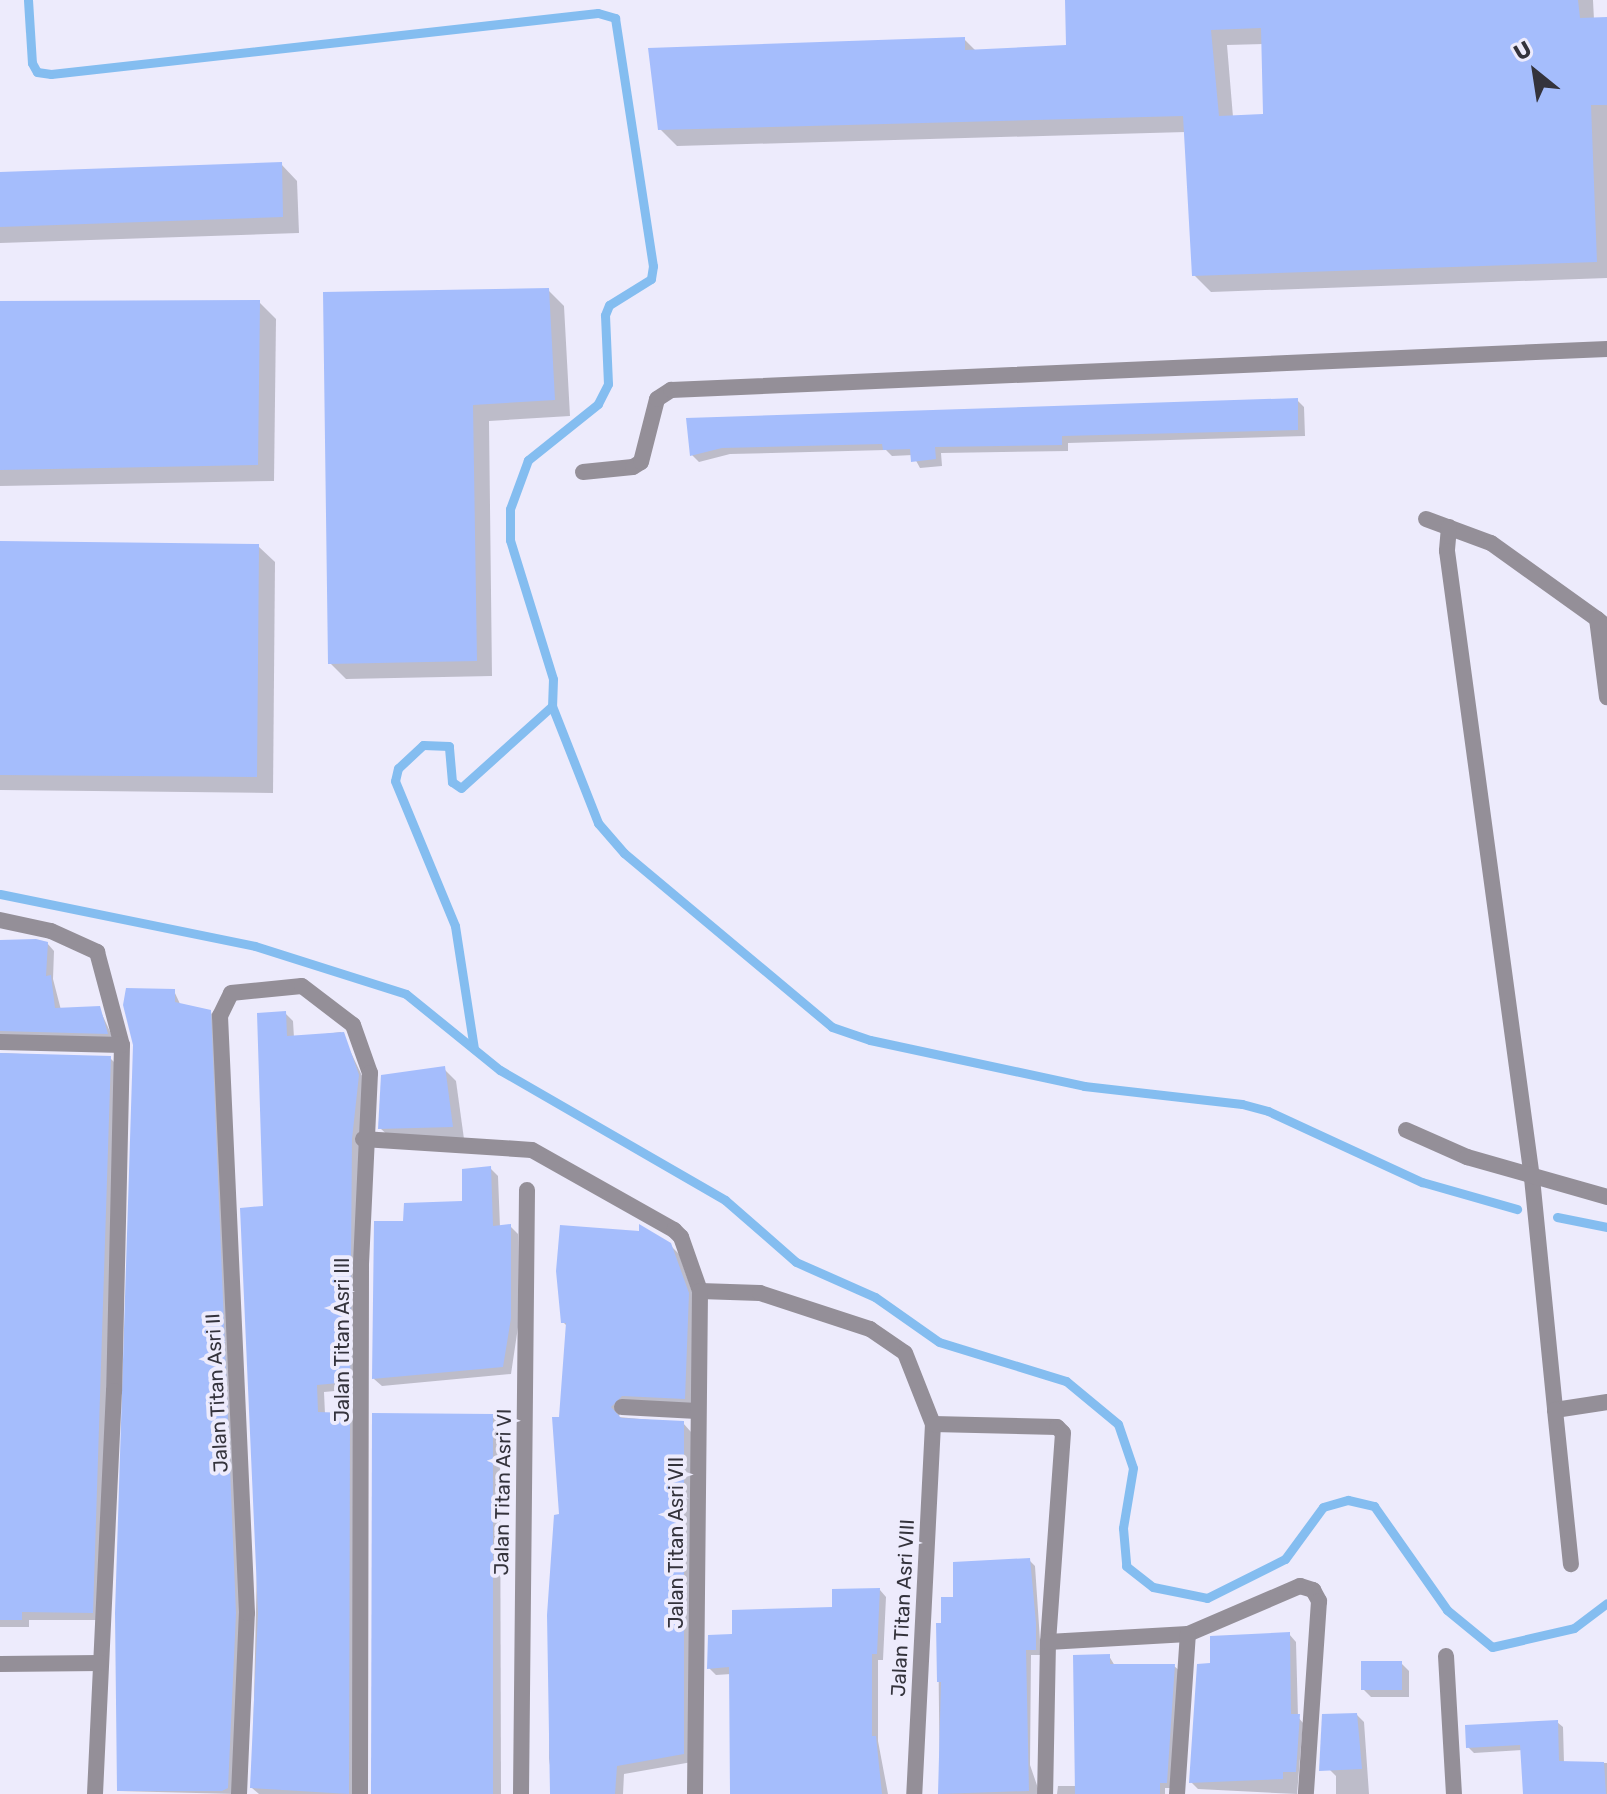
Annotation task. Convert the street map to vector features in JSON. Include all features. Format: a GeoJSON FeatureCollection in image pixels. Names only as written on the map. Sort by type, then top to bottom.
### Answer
{"type":"FeatureCollection","features":[{"type":"Feature","properties":{"kind":"street"},"geometry":{"type":"LineString","coordinates":[[583,472],[633,467],[641,462],[657,399],[671,390],[1607,349]]}},
{"type":"Feature","properties":{"kind":"street"},"geometry":{"type":"LineString","coordinates":[[1426,519],[1491,543],[1602,623],[1607,697]]}},
{"type":"Feature","properties":{"kind":"street"},"geometry":{"type":"LineString","coordinates":[[1449,527],[1447,551],[1532,1178],[1571,1564]]}},
{"type":"Feature","properties":{"kind":"street"},"geometry":{"type":"LineString","coordinates":[[0,920],[51,931],[97,952],[122,1045],[114,1391],[95,1794]]}},
{"type":"Feature","properties":{"kind":"street","name":"Jalan Titan Asri III"},"geometry":{"type":"LineString","coordinates":[[231,993],[302,986],[353,1025],[370,1073],[363,1139],[360,1794]]}},
{"type":"Feature","properties":{"kind":"street","name":"Jalan Titan Asri II"},"geometry":{"type":"LineString","coordinates":[[231,993],[220,1016],[247,1613],[239,1794]]}},
{"type":"Feature","properties":{"kind":"street"},"geometry":{"type":"LineString","coordinates":[[0,1042],[122,1045]]}},
{"type":"Feature","properties":{"kind":"street"},"geometry":{"type":"LineString","coordinates":[[1406,1130],[1532,1178],[1607,1197]]}},
{"type":"Feature","properties":{"kind":"street"},"geometry":{"type":"LineString","coordinates":[[363,1139],[532,1150],[674,1230],[681,1237],[700,1291],[760,1293],[870,1329],[905,1353],[933,1424],[1057,1427],[1063,1433],[1048,1642],[1045,1794]]}},
{"type":"Feature","properties":{"kind":"street","name":"Jalan Titan Asri VI"},"geometry":{"type":"LineString","coordinates":[[521,1794],[527,1190]]}},
{"type":"Feature","properties":{"kind":"street","name":"Jalan Titan Asri VII"},"geometry":{"type":"LineString","coordinates":[[695,1794],[700,1291]]}},
{"type":"Feature","properties":{"kind":"street"},"geometry":{"type":"LineString","coordinates":[[1555,1410],[1607,1402]]}},
{"type":"Feature","properties":{"kind":"street"},"geometry":{"type":"LineString","coordinates":[[622,1407],[697,1411]]}},
{"type":"Feature","properties":{"kind":"street","name":"Jalan Titan Asri VIII"},"geometry":{"type":"LineString","coordinates":[[914,1794],[933,1424]]}},
{"type":"Feature","properties":{"kind":"street"},"geometry":{"type":"LineString","coordinates":[[1048,1642],[1188,1634],[1300,1586],[1313,1590],[1319,1601],[1306,1794]]}},
{"type":"Feature","properties":{"kind":"street"},"geometry":{"type":"LineString","coordinates":[[1177,1794],[1188,1634]]}},
{"type":"Feature","properties":{"kind":"street"},"geometry":{"type":"LineString","coordinates":[[1446,1656],[1454,1794]]}},
{"type":"Feature","properties":{"kind":"street"},"geometry":{"type":"LineString","coordinates":[[0,1664],[100,1663]]}},
{"type":"Feature","properties":{"kind":"building"},"geometry":{"type":"Polygon","coordinates":[[[1065,0],[1578,0],[1580,18],[1607,17],[1607,105],[1591,105],[1597,262],[1192,276],[1183,116],[658,130],[648,48],[965,37],[965,50],[1066,45],[1065,0]],[[1261,28],[1211,30],[1219,116],[1263,114],[1261,28]]]}},
{"type":"Feature","properties":{"kind":"building"},"geometry":{"type":"Polygon","coordinates":[[[282,162],[283,217],[0,227],[0,172],[282,162]]]}},
{"type":"Feature","properties":{"kind":"building"},"geometry":{"type":"Polygon","coordinates":[[[549,288],[555,400],[473,405],[477,661],[328,664],[323,292],[549,288]]]}},
{"type":"Feature","properties":{"kind":"building"},"geometry":{"type":"Polygon","coordinates":[[[260,300],[258,465],[0,470],[0,301],[260,300]]]}},
{"type":"Feature","properties":{"kind":"building"},"geometry":{"type":"Polygon","coordinates":[[[1298,398],[1298,430],[1062,436],[1062,445],[935,447],[936,459],[911,462],[910,449],[883,450],[882,444],[722,448],[690,456],[686,418],[1298,398]]]}},
{"type":"Feature","properties":{"kind":"building"},"geometry":{"type":"Polygon","coordinates":[[[0,541],[259,544],[257,777],[0,775],[0,541]]]}},
{"type":"Feature","properties":{"kind":"building"},"geometry":{"type":"Polygon","coordinates":[[[36,939],[48,942],[46,976],[51,975],[55,1008],[100,1006],[108,1034],[0,1031],[0,940],[36,939]]]}},
{"type":"Feature","properties":{"kind":"building"},"geometry":{"type":"Polygon","coordinates":[[[126,988],[175,989],[175,1002],[211,1010],[236,1613],[228,1788],[222,1791],[117,1791],[115,1613],[133,1045],[123,1005],[126,988]]]}},
{"type":"Feature","properties":{"kind":"building"},"geometry":{"type":"Polygon","coordinates":[[[286,1011],[287,1036],[344,1032],[359,1075],[352,1139],[350,1382],[317,1385],[318,1412],[350,1413],[349,1794],[250,1788],[258,1613],[240,1208],[263,1206],[257,1013],[286,1011]]]}},
{"type":"Feature","properties":{"kind":"building"},"geometry":{"type":"Polygon","coordinates":[[[0,1053],[111,1056],[93,1613],[22,1612],[22,1620],[0,1620],[0,1053]]]}},
{"type":"Feature","properties":{"kind":"building"},"geometry":{"type":"Polygon","coordinates":[[[445,1066],[453,1127],[378,1129],[381,1075],[445,1066]]]}},
{"type":"Feature","properties":{"kind":"building"},"geometry":{"type":"Polygon","coordinates":[[[491,1166],[493,1226],[511,1224],[511,1318],[503,1367],[372,1379],[374,1221],[403,1221],[404,1203],[462,1201],[462,1169],[491,1166]]]}},
{"type":"Feature","properties":{"kind":"building"},"geometry":{"type":"Polygon","coordinates":[[[639,1224],[671,1243],[689,1293],[685,1399],[622,1396],[611,1407],[621,1418],[684,1421],[684,1754],[617,1766],[615,1794],[550,1794],[547,1615],[554,1515],[559,1514],[552,1417],[559,1417],[566,1323],[561,1323],[556,1271],[560,1225],[639,1231],[639,1224]]]}},
{"type":"Feature","properties":{"kind":"building"},"geometry":{"type":"Polygon","coordinates":[[[372,1413],[493,1414],[493,1794],[371,1794],[372,1413]]]}},
{"type":"Feature","properties":{"kind":"building"},"geometry":{"type":"Polygon","coordinates":[[[1030,1558],[1036,1650],[1026,1650],[1029,1791],[938,1794],[941,1682],[937,1682],[936,1623],[941,1623],[941,1597],[953,1597],[953,1562],[1030,1558]]]}},
{"type":"Feature","properties":{"kind":"building"},"geometry":{"type":"Polygon","coordinates":[[[880,1588],[877,1654],[872,1654],[872,1736],[876,1736],[882,1794],[730,1794],[729,1667],[707,1669],[708,1635],[732,1634],[732,1610],[832,1607],[832,1589],[880,1588]]]}},
{"type":"Feature","properties":{"kind":"building"},"geometry":{"type":"Polygon","coordinates":[[[1290,1632],[1291,1714],[1300,1714],[1296,1772],[1283,1772],[1283,1779],[1189,1783],[1197,1664],[1210,1663],[1210,1636],[1290,1632]]]}},
{"type":"Feature","properties":{"kind":"building"},"geometry":{"type":"Polygon","coordinates":[[[1110,1654],[1110,1664],[1175,1664],[1167,1783],[1160,1783],[1160,1794],[1075,1794],[1073,1655],[1110,1654]]]}},
{"type":"Feature","properties":{"kind":"building"},"geometry":{"type":"Polygon","coordinates":[[[1361,1661],[1402,1661],[1402,1690],[1361,1690],[1361,1661]]]}},
{"type":"Feature","properties":{"kind":"building"},"geometry":{"type":"Polygon","coordinates":[[[1357,1713],[1362,1769],[1319,1771],[1322,1714],[1357,1713]]]}},
{"type":"Feature","properties":{"kind":"building"},"geometry":{"type":"Polygon","coordinates":[[[1558,1720],[1559,1761],[1604,1762],[1606,1794],[1523,1794],[1520,1745],[1466,1748],[1465,1725],[1558,1720]]]}},
{"type":"Feature","properties":{"kind":"waterway"},"geometry":{"type":"LineString","coordinates":[[28,0],[32,63],[37,72],[51,74],[598,13],[615,18],[653,266],[651,279],[609,305],[605,315],[608,384],[598,404],[528,460],[510,509],[510,540],[553,679],[552,706],[461,788],[452,782],[449,746],[423,745],[398,768],[395,781],[455,926],[474,1049]]}},
{"type":"Feature","properties":{"kind":"waterway"},"geometry":{"type":"LineString","coordinates":[[552,706],[598,823],[624,853],[832,1027],[870,1040],[1084,1086],[1242,1104],[1268,1111],[1422,1182],[1517,1209]]}},
{"type":"Feature","properties":{"kind":"waterway"},"geometry":{"type":"LineString","coordinates":[[0,894],[255,946],[406,994],[500,1070],[725,1200],[796,1262],[875,1297],[939,1342],[1066,1381],[1118,1424],[1133,1468],[1123,1528],[1126,1566],[1153,1587],[1207,1598],[1285,1559],[1323,1507],[1348,1500],[1374,1506],[1447,1610],[1492,1647],[1574,1628],[1607,1603]]}},
{"type":"Feature","properties":{"kind":"waterway"},"geometry":{"type":"LineString","coordinates":[[1557,1217],[1607,1227]]}}]}
